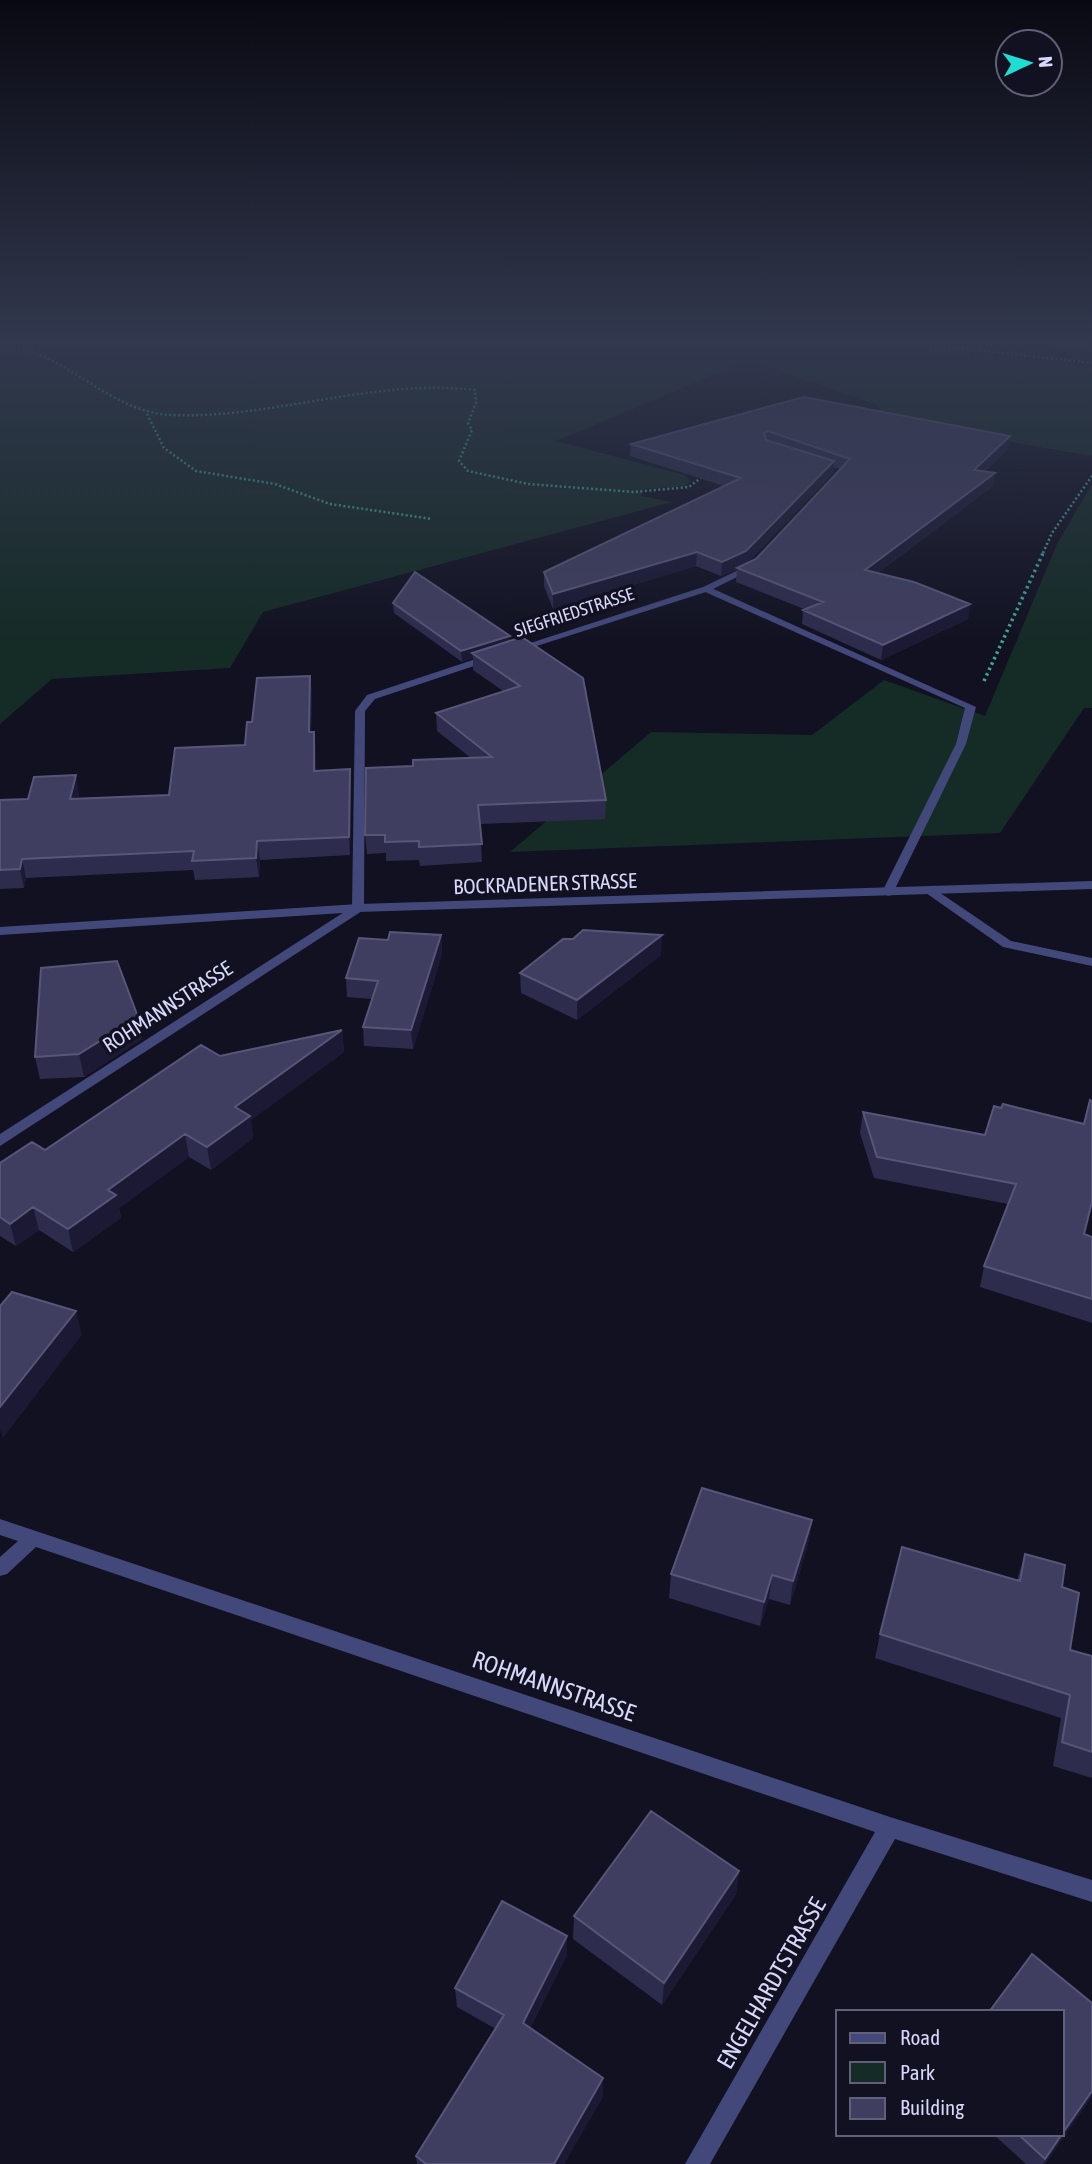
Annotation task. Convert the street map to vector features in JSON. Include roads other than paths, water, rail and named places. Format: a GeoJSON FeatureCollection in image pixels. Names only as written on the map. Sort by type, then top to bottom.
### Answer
{"type":"FeatureCollection","features":[{"type":"Feature","properties":{"kind":"street","name":"SIEGFRIEDSTRASSE"},"geometry":{"type":"LineString","coordinates":[[512,650],[706,589],[750,569],[758,561]]}},
{"type":"Feature","properties":{"kind":"street"},"geometry":{"type":"LineString","coordinates":[[706,589],[971,707],[961,744],[888,891]]}},
{"type":"Feature","properties":{"kind":"street","name":"SIEGFRIEDSTRASSE"},"geometry":{"type":"LineString","coordinates":[[358,908],[360,711],[371,696],[499,654]]}},
{"type":"Feature","properties":{"kind":"street","name":"BOCKRADENER STRASSE"},"geometry":{"type":"LineString","coordinates":[[0,931],[358,908],[1092,885]]}},
{"type":"Feature","properties":{"kind":"street"},"geometry":{"type":"LineString","coordinates":[[930,890],[1007,944],[1092,962]]}},
{"type":"Feature","properties":{"kind":"street","name":"ROHMANNSTRASSE"},"geometry":{"type":"LineString","coordinates":[[0,1141],[358,908]]}},
{"type":"Feature","properties":{"kind":"street","name":"ROHMANNSTRASSE"},"geometry":{"type":"LineString","coordinates":[[0,1527],[890,1827],[1092,1891]]}},
{"type":"Feature","properties":{"kind":"street"},"geometry":{"type":"LineString","coordinates":[[0,1567],[32,1539]]}},
{"type":"Feature","properties":{"kind":"street","name":"ENGELHARDTSTRASSE"},"geometry":{"type":"LineString","coordinates":[[697,2164],[890,1827]]}}]}
